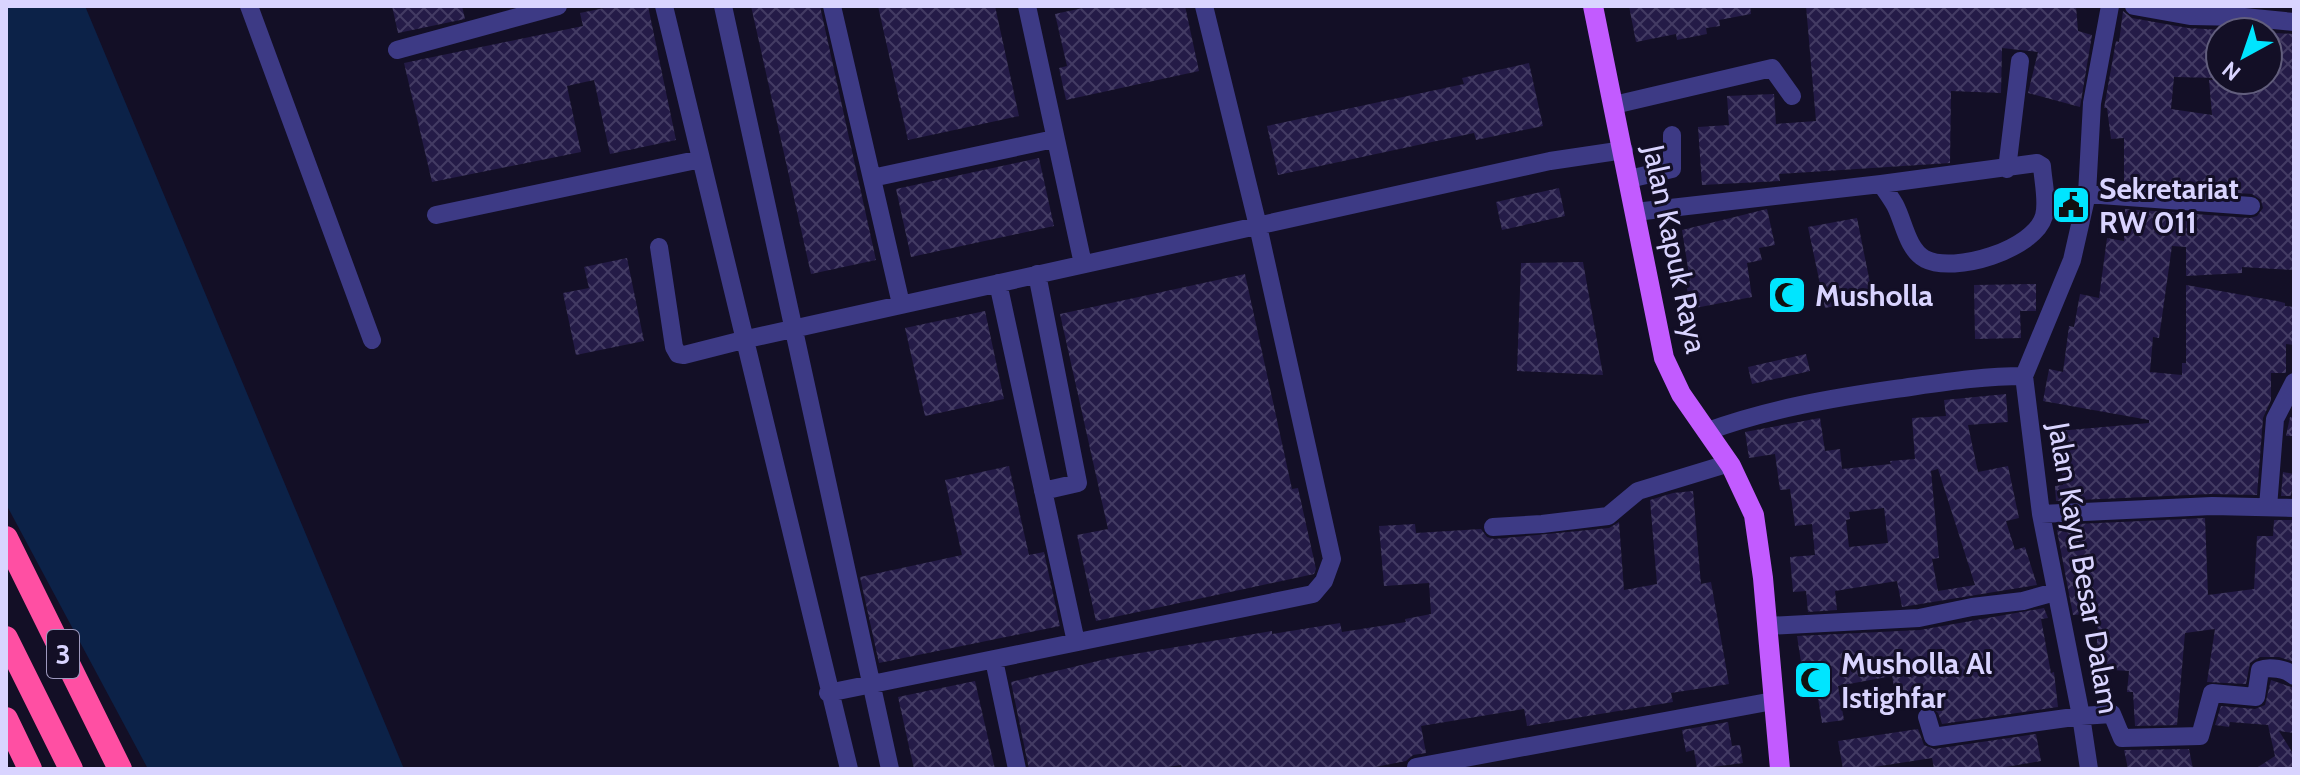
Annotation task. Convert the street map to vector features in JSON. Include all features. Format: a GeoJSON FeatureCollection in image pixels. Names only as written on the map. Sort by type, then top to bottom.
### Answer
{"type":"FeatureCollection","features":[{"type":"Feature","properties":{"kind":"highway","name":"3"},"geometry":{"type":"LineString","coordinates":[[6,538],[120,769]]}},
{"type":"Feature","properties":{"kind":"highway","name":"3"},"geometry":{"type":"LineString","coordinates":[[6,638],[71,769]]}},
{"type":"Feature","properties":{"kind":"highway"},"geometry":{"type":"LineString","coordinates":[[6,719],[30,769]]}},
{"type":"Feature","properties":{"kind":"main road","name":"Jalan Kapuk Raya"},"geometry":{"type":"LineString","coordinates":[[1593,6],[1664,358],[1681,394],[1730,463],[1754,515],[1759,540],[1780,769]]}},
{"type":"Feature","properties":{"kind":"street"},"geometry":{"type":"LineString","coordinates":[[249,6],[372,340]]}},
{"type":"Feature","properties":{"kind":"street"},"geometry":{"type":"LineString","coordinates":[[484,6],[488,25]]}},
{"type":"Feature","properties":{"kind":"street"},"geometry":{"type":"LineString","coordinates":[[397,50],[558,6]]}},
{"type":"Feature","properties":{"kind":"street"},"geometry":{"type":"LineString","coordinates":[[664,6],[747,339],[828,693],[849,769]]}},
{"type":"Feature","properties":{"kind":"street"},"geometry":{"type":"LineString","coordinates":[[723,6],[890,769]]}},
{"type":"Feature","properties":{"kind":"street"},"geometry":{"type":"LineString","coordinates":[[832,6],[901,304]]}},
{"type":"Feature","properties":{"kind":"street"},"geometry":{"type":"LineString","coordinates":[[1027,6],[1083,264]]}},
{"type":"Feature","properties":{"kind":"street"},"geometry":{"type":"LineString","coordinates":[[828,693],[1313,594],[1324,581],[1332,559],[1258,226],[1204,6]]}},
{"type":"Feature","properties":{"kind":"street","name":"Jalan Kayu Besar Dalam"},"geometry":{"type":"LineString","coordinates":[[2089,769],[2041,514],[2024,376],[2072,260],[2087,194],[2092,103],[2110,6]]}},
{"type":"Feature","properties":{"kind":"street"},"geometry":{"type":"LineString","coordinates":[[2134,6],[2190,16],[2294,22]]}},
{"type":"Feature","properties":{"kind":"street"},"geometry":{"type":"LineString","coordinates":[[2007,169],[2020,61]]}},
{"type":"Feature","properties":{"kind":"street"},"geometry":{"type":"LineString","coordinates":[[1614,105],[1772,68],[1792,96]]}},
{"type":"Feature","properties":{"kind":"street"},"geometry":{"type":"LineString","coordinates":[[1629,179],[1672,169],[1672,135]]}},
{"type":"Feature","properties":{"kind":"street"},"geometry":{"type":"LineString","coordinates":[[872,178],[1054,139]]}},
{"type":"Feature","properties":{"kind":"street"},"geometry":{"type":"LineString","coordinates":[[659,247],[674,347],[678,354],[684,355],[792,328],[1550,161],[1624,150]]}},
{"type":"Feature","properties":{"kind":"street"},"geometry":{"type":"LineString","coordinates":[[436,215],[701,159]]}},
{"type":"Feature","properties":{"kind":"street"},"geometry":{"type":"LineString","coordinates":[[1635,212],[2037,163],[2042,166],[2045,213],[2037,230],[2013,248],[1970,263],[1927,260],[1915,252],[1895,206],[1881,184]]}},
{"type":"Feature","properties":{"kind":"street"},"geometry":{"type":"LineString","coordinates":[[2087,194],[2251,206]]}},
{"type":"Feature","properties":{"kind":"street"},"geometry":{"type":"LineString","coordinates":[[1037,274],[1078,483],[1043,491]]}},
{"type":"Feature","properties":{"kind":"street"},"geometry":{"type":"LineString","coordinates":[[998,283],[1076,642]]}},
{"type":"Feature","properties":{"kind":"street"},"geometry":{"type":"LineString","coordinates":[[1708,431],[1735,421],[1830,400],[1985,376],[2024,376]]}},
{"type":"Feature","properties":{"kind":"street"},"geometry":{"type":"LineString","coordinates":[[2268,507],[2275,419],[2294,382]]}},
{"type":"Feature","properties":{"kind":"street"},"geometry":{"type":"LineString","coordinates":[[1493,527],[1608,516],[1638,491],[1730,463]]}},
{"type":"Feature","properties":{"kind":"street"},"geometry":{"type":"LineString","coordinates":[[2041,514],[2212,506],[2294,508]]}},
{"type":"Feature","properties":{"kind":"street"},"geometry":{"type":"LineString","coordinates":[[1767,626],[1919,618],[2023,601],[2055,592]]}},
{"type":"Feature","properties":{"kind":"street"},"geometry":{"type":"LineString","coordinates":[[994,660],[1017,769]]}},
{"type":"Feature","properties":{"kind":"street"},"geometry":{"type":"LineString","coordinates":[[1927,717],[1930,735],[1934,737],[2112,714],[2122,738],[2200,736],[2212,693],[2256,697],[2260,670],[2266,667],[2291,672],[2294,676]]}},
{"type":"Feature","properties":{"kind":"street"},"geometry":{"type":"LineString","coordinates":[[1416,767],[1773,701]]}},
{"type":"Feature","properties":{"kind":"water"},"geometry":{"type":"Polygon","coordinates":[[[6,6],[85,6],[404,769],[148,769],[6,504],[6,6]]]}},
{"type":"Feature","properties":{"kind":"building"},"geometry":{"type":"Polygon","coordinates":[[[392,6],[462,6],[465,19],[398,33],[392,6]]]}},
{"type":"Feature","properties":{"kind":"building"},"geometry":{"type":"Polygon","coordinates":[[[614,6],[648,6],[676,140],[610,154],[594,80],[567,86],[581,152],[432,182],[404,63],[583,26],[580,13],[614,6]]]}},
{"type":"Feature","properties":{"kind":"building"},"geometry":{"type":"Polygon","coordinates":[[[751,6],[820,6],[876,260],[811,274],[751,6]]]}},
{"type":"Feature","properties":{"kind":"building"},"geometry":{"type":"Polygon","coordinates":[[[878,6],[995,6],[1019,116],[908,140],[878,6]]]}},
{"type":"Feature","properties":{"kind":"building"},"geometry":{"type":"Polygon","coordinates":[[[1092,6],[1185,6],[1199,71],[1066,100],[1059,68],[1067,66],[1055,14],[1092,6]]]}},
{"type":"Feature","properties":{"kind":"building"},"geometry":{"type":"Polygon","coordinates":[[[1629,6],[1750,6],[1751,14],[1719,20],[1720,26],[1706,28],[1707,34],[1677,40],[1676,34],[1636,42],[1629,6]]]}},
{"type":"Feature","properties":{"kind":"building"},"geometry":{"type":"Polygon","coordinates":[[[1806,6],[2076,6],[2078,31],[2092,35],[2080,107],[2028,93],[2038,52],[2002,48],[2001,93],[1951,91],[1950,163],[1779,174],[1780,181],[1702,185],[1698,127],[1729,125],[1727,96],[1774,94],[1776,124],[1816,121],[1806,6]]]}},
{"type":"Feature","properties":{"kind":"building"},"geometry":{"type":"Polygon","coordinates":[[[2123,11],[2132,18],[2204,29],[2204,78],[2174,77],[2171,109],[2212,115],[2210,96],[2284,96],[2284,34],[2294,34],[2294,270],[2242,267],[2242,273],[2186,276],[2186,247],[2172,246],[2159,338],[2153,337],[2150,372],[2182,375],[2182,363],[2186,363],[2186,285],[2277,301],[2294,307],[2294,345],[2286,344],[2286,373],[2271,373],[2271,400],[2263,418],[2257,495],[2056,501],[2055,486],[2063,485],[2058,431],[2149,423],[2149,420],[2043,401],[2049,369],[2063,372],[2069,326],[2074,327],[2080,294],[2099,298],[2107,238],[2124,241],[2125,209],[2250,218],[2257,216],[2263,208],[2261,200],[2252,194],[2124,185],[2124,138],[2111,139],[2107,108],[2104,108],[2116,41],[2119,42],[2123,11]]]}},
{"type":"Feature","properties":{"kind":"building"},"geometry":{"type":"Polygon","coordinates":[[[1529,63],[1543,126],[1476,140],[1474,133],[1278,175],[1267,126],[1464,84],[1462,78],[1529,63]]]}},
{"type":"Feature","properties":{"kind":"building"},"geometry":{"type":"Polygon","coordinates":[[[1039,158],[1054,226],[911,257],[896,189],[1039,158]]]}},
{"type":"Feature","properties":{"kind":"building"},"geometry":{"type":"Polygon","coordinates":[[[1559,188],[1565,216],[1502,230],[1496,202],[1559,188]]]}},
{"type":"Feature","properties":{"kind":"building"},"geometry":{"type":"Polygon","coordinates":[[[1767,209],[1775,245],[1759,248],[1762,260],[1747,263],[1752,297],[1690,309],[1686,282],[1690,281],[1682,230],[1767,209]]]}},
{"type":"Feature","properties":{"kind":"building"},"geometry":{"type":"Polygon","coordinates":[[[1857,218],[1873,298],[1825,308],[1808,227],[1857,218]]]}},
{"type":"Feature","properties":{"kind":"building"},"geometry":{"type":"Polygon","coordinates":[[[627,258],[644,341],[576,355],[563,293],[589,288],[584,267],[627,258]]]}},
{"type":"Feature","properties":{"kind":"building"},"geometry":{"type":"Polygon","coordinates":[[[1583,262],[1603,375],[1517,371],[1521,263],[1583,262]]]}},
{"type":"Feature","properties":{"kind":"building"},"geometry":{"type":"Polygon","coordinates":[[[1245,274],[1292,489],[1298,488],[1316,569],[1314,574],[1096,621],[1077,535],[1108,529],[1060,314],[1245,274]]]}},
{"type":"Feature","properties":{"kind":"building"},"geometry":{"type":"Polygon","coordinates":[[[2036,284],[2036,311],[2020,311],[2021,338],[1975,339],[1974,285],[2036,284]]]}},
{"type":"Feature","properties":{"kind":"building"},"geometry":{"type":"Polygon","coordinates":[[[985,311],[1004,399],[925,416],[905,328],[985,311]]]}},
{"type":"Feature","properties":{"kind":"building"},"geometry":{"type":"Polygon","coordinates":[[[1806,354],[1810,371],[1752,384],[1748,367],[1806,354]]]}},
{"type":"Feature","properties":{"kind":"building"},"geometry":{"type":"Polygon","coordinates":[[[2006,394],[2008,422],[1968,425],[1978,472],[2008,466],[2019,518],[2006,521],[2015,550],[2025,547],[2037,585],[1902,607],[1897,581],[1835,591],[1837,610],[1808,612],[1806,591],[1793,592],[1790,557],[1815,555],[1812,524],[1795,526],[1790,489],[1780,490],[1775,454],[1749,458],[1745,432],[1820,418],[1825,451],[1840,449],[1842,469],[1891,464],[1890,461],[1915,459],[1912,418],[1946,416],[1944,400],[2006,394]],[[1938,469],[1931,471],[1939,558],[1932,559],[1938,591],[1975,585],[1938,469]],[[1884,508],[1849,512],[1850,519],[1846,520],[1849,547],[1888,543],[1884,508]]]}},
{"type":"Feature","properties":{"kind":"building"},"geometry":{"type":"Polygon","coordinates":[[[2290,417],[2294,417],[2294,436],[2286,436],[2290,417]]]}},
{"type":"Feature","properties":{"kind":"building"},"geometry":{"type":"Polygon","coordinates":[[[1009,466],[1029,555],[1044,552],[1060,626],[879,663],[860,577],[962,555],[945,480],[1009,466]]]}},
{"type":"Feature","properties":{"kind":"building"},"geometry":{"type":"Polygon","coordinates":[[[2283,472],[2294,474],[2291,496],[2281,496],[2283,472]]]}},
{"type":"Feature","properties":{"kind":"building"},"geometry":{"type":"Polygon","coordinates":[[[1693,491],[1701,584],[1711,582],[1729,684],[1671,693],[1673,702],[1527,726],[1524,709],[1421,726],[1426,753],[1413,755],[1406,761],[1365,769],[1182,769],[1181,765],[1154,769],[1029,769],[1011,682],[1110,658],[1272,631],[1272,634],[1340,623],[1342,632],[1406,622],[1405,619],[1431,614],[1429,583],[1384,586],[1379,526],[1415,524],[1416,533],[1481,529],[1487,537],[1494,539],[1609,528],[1619,522],[1624,590],[1657,584],[1650,500],[1693,491]]]}},
{"type":"Feature","properties":{"kind":"building"},"geometry":{"type":"Polygon","coordinates":[[[2205,518],[2208,595],[2254,589],[2257,536],[2273,536],[2274,520],[2294,520],[2294,662],[2279,657],[2260,657],[2250,663],[2246,684],[2207,682],[2215,629],[2185,633],[2177,725],[2135,726],[2133,692],[2127,692],[2129,671],[2096,669],[2098,613],[2073,615],[2056,525],[2205,518]]]}},
{"type":"Feature","properties":{"kind":"building"},"geometry":{"type":"Polygon","coordinates":[[[2044,608],[2048,618],[2041,619],[2051,673],[2054,672],[2058,707],[1942,724],[1938,713],[1930,706],[1919,709],[1917,699],[1897,702],[1892,676],[1838,686],[1844,720],[1822,723],[1816,686],[1805,688],[1797,636],[1920,630],[2044,608]]]}},
{"type":"Feature","properties":{"kind":"building"},"geometry":{"type":"Polygon","coordinates":[[[2271,680],[2294,688],[2294,733],[2279,731],[2294,755],[2294,769],[2255,769],[2275,756],[2268,725],[2230,722],[2229,727],[2215,725],[2221,706],[2255,709],[2265,705],[2271,680]]]}},
{"type":"Feature","properties":{"kind":"building"},"geometry":{"type":"Polygon","coordinates":[[[975,681],[995,769],[914,769],[898,697],[975,681]]]}},
{"type":"Feature","properties":{"kind":"building"},"geometry":{"type":"Polygon","coordinates":[[[1728,722],[1732,746],[1740,745],[1743,763],[1697,769],[1694,750],[1686,752],[1682,730],[1728,722]]]}},
{"type":"Feature","properties":{"kind":"building"},"geometry":{"type":"Polygon","coordinates":[[[1918,729],[1924,745],[1934,749],[2036,734],[2041,761],[1993,769],[1934,769],[1932,758],[1843,769],[1838,741],[1918,729]]]}},
{"type":"Feature","properties":{"kind":"building"},"geometry":{"type":"Polygon","coordinates":[[[2189,749],[2193,769],[2128,769],[2124,750],[2189,749]]]}},
{"type":"Feature","properties":{"kind":"place","name":"Sekretariat RW 011"},"geometry":{"type":"Point","coordinates":[2071,205]}},
{"type":"Feature","properties":{"kind":"place","name":"Musholla"},"geometry":{"type":"Point","coordinates":[1787,295]}},
{"type":"Feature","properties":{"kind":"place","name":"Musholla Al Istighfar"},"geometry":{"type":"Point","coordinates":[1813,680]}}]}
